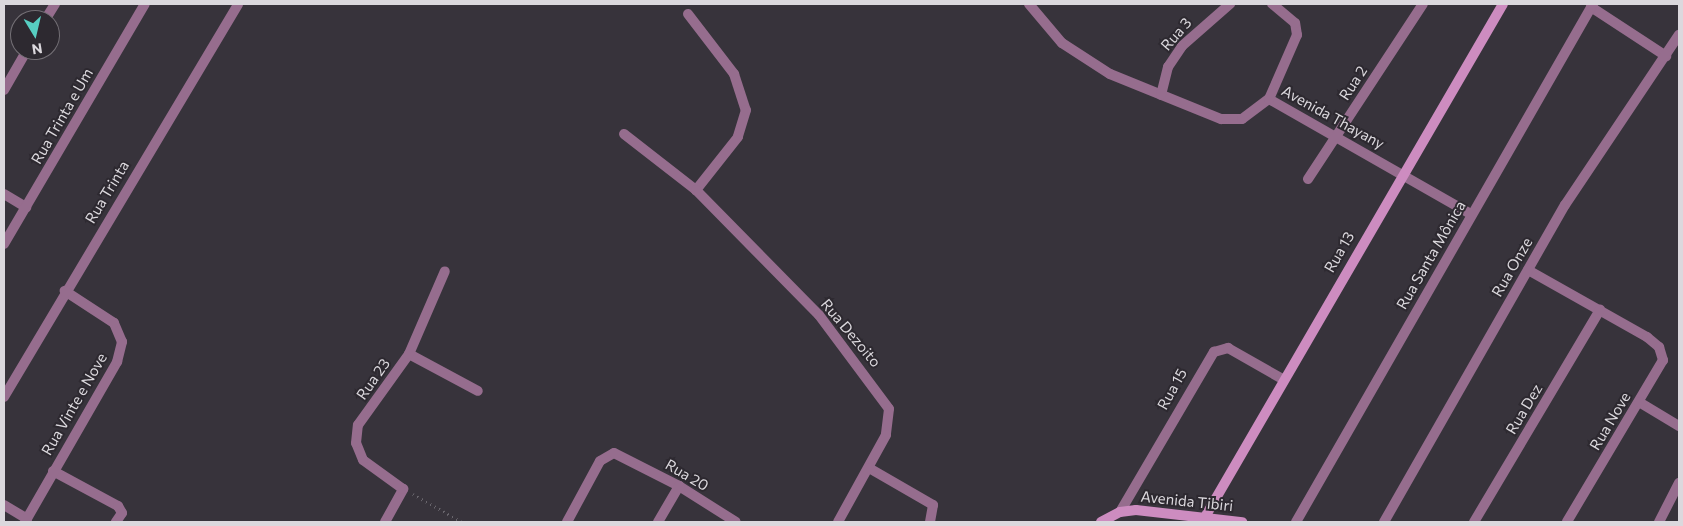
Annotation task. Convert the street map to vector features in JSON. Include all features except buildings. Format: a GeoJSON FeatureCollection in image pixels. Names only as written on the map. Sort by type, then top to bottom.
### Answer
{"type":"FeatureCollection","features":[{"type":"Feature","properties":{"kind":"street","name":"Rua Trinta e Um"},"geometry":{"type":"LineString","coordinates":[[4,244],[145,4]]}},
{"type":"Feature","properties":{"kind":"street","name":"Rua Trinta"},"geometry":{"type":"LineString","coordinates":[[4,396],[238,4]]}},
{"type":"Feature","properties":{"kind":"street","name":"Avenida Thayany"},"geometry":{"type":"LineString","coordinates":[[1029,4],[1045,28],[1083,59],[1212,118],[1242,119],[1269,99],[1471,214]]}},
{"type":"Feature","properties":{"kind":"street","name":"Rua 3"},"geometry":{"type":"LineString","coordinates":[[1161,95],[1168,67],[1182,46],[1230,4]]}},
{"type":"Feature","properties":{"kind":"street"},"geometry":{"type":"LineString","coordinates":[[1269,99],[1297,35],[1295,23],[1272,4]]}},
{"type":"Feature","properties":{"kind":"street","name":"Rua 2"},"geometry":{"type":"LineString","coordinates":[[1308,179],[1423,4]]}},
{"type":"Feature","properties":{"kind":"street","name":"Rua 13"},"geometry":{"type":"LineString","coordinates":[[1205,517],[1402,173],[1503,4]]}},
{"type":"Feature","properties":{"kind":"street"},"geometry":{"type":"LineString","coordinates":[[1592,5],[1666,56]]}},
{"type":"Feature","properties":{"kind":"street","name":"Rua Santa Mônica"},"geometry":{"type":"LineString","coordinates":[[1296,522],[1592,5]]}},
{"type":"Feature","properties":{"kind":"street"},"geometry":{"type":"LineString","coordinates":[[688,14],[734,74],[746,110],[738,137],[696,190]]}},
{"type":"Feature","properties":{"kind":"street","name":"Rua Onze"},"geometry":{"type":"LineString","coordinates":[[1384,522],[1528,270],[1679,35]]}},
{"type":"Feature","properties":{"kind":"street"},"geometry":{"type":"LineString","coordinates":[[4,90],[21,60]]}},
{"type":"Feature","properties":{"kind":"street","name":"Rua Dezoito"},"geometry":{"type":"LineString","coordinates":[[624,134],[696,190],[819,315],[880,393],[891,420],[869,468],[838,522]]}},
{"type":"Feature","properties":{"kind":"street"},"geometry":{"type":"LineString","coordinates":[[4,194],[26,207]]}},
{"type":"Feature","properties":{"kind":"street"},"geometry":{"type":"LineString","coordinates":[[1528,270],[1600,310]]}},
{"type":"Feature","properties":{"kind":"street","name":"Rua 23"},"geometry":{"type":"LineString","coordinates":[[403,489],[362,460],[356,443],[358,425],[409,354],[445,271]]}},
{"type":"Feature","properties":{"kind":"street","name":"Rua Vinte e Nove"},"geometry":{"type":"LineString","coordinates":[[26,520],[117,362],[122,342],[114,323],[66,291]]}},
{"type":"Feature","properties":{"kind":"street","name":"Rua Nove"},"geometry":{"type":"LineString","coordinates":[[1567,522],[1663,360],[1659,348],[1647,337],[1600,310]]}},
{"type":"Feature","properties":{"kind":"street","name":"Rua Dez"},"geometry":{"type":"LineString","coordinates":[[1474,522],[1600,310]]}},
{"type":"Feature","properties":{"kind":"street","name":"Rua 15"},"geometry":{"type":"LineString","coordinates":[[1120,512],[1214,352],[1235,351],[1284,380]]}},
{"type":"Feature","properties":{"kind":"street"},"geometry":{"type":"LineString","coordinates":[[409,354],[478,391]]}},
{"type":"Feature","properties":{"kind":"street"},"geometry":{"type":"LineString","coordinates":[[1638,402],[1679,426]]}},
{"type":"Feature","properties":{"kind":"street","name":"Rua 20"},"geometry":{"type":"LineString","coordinates":[[567,522],[600,461],[611,453],[621,456],[679,486],[736,522]]}},
{"type":"Feature","properties":{"kind":"street"},"geometry":{"type":"LineString","coordinates":[[869,468],[923,496],[935,509],[930,522]]}},
{"type":"Feature","properties":{"kind":"street"},"geometry":{"type":"LineString","coordinates":[[53,472],[118,506],[122,513],[116,522]]}},
{"type":"Feature","properties":{"kind":"street"},"geometry":{"type":"LineString","coordinates":[[1659,522],[1679,483]]}},
{"type":"Feature","properties":{"kind":"street"},"geometry":{"type":"LineString","coordinates":[[658,522],[679,486]]}},
{"type":"Feature","properties":{"kind":"street"},"geometry":{"type":"LineString","coordinates":[[385,522],[403,489]]}},
{"type":"Feature","properties":{"kind":"street"},"geometry":{"type":"LineString","coordinates":[[4,505],[26,520]]}},
{"type":"Feature","properties":{"kind":"street","name":"Avenida Tibiri"},"geometry":{"type":"LineString","coordinates":[[1102,522],[1120,512],[1205,517],[1242,522]]}},
{"type":"Feature","properties":{"kind":"path"},"geometry":{"type":"LineString","coordinates":[[403,489],[462,522]]}}]}
